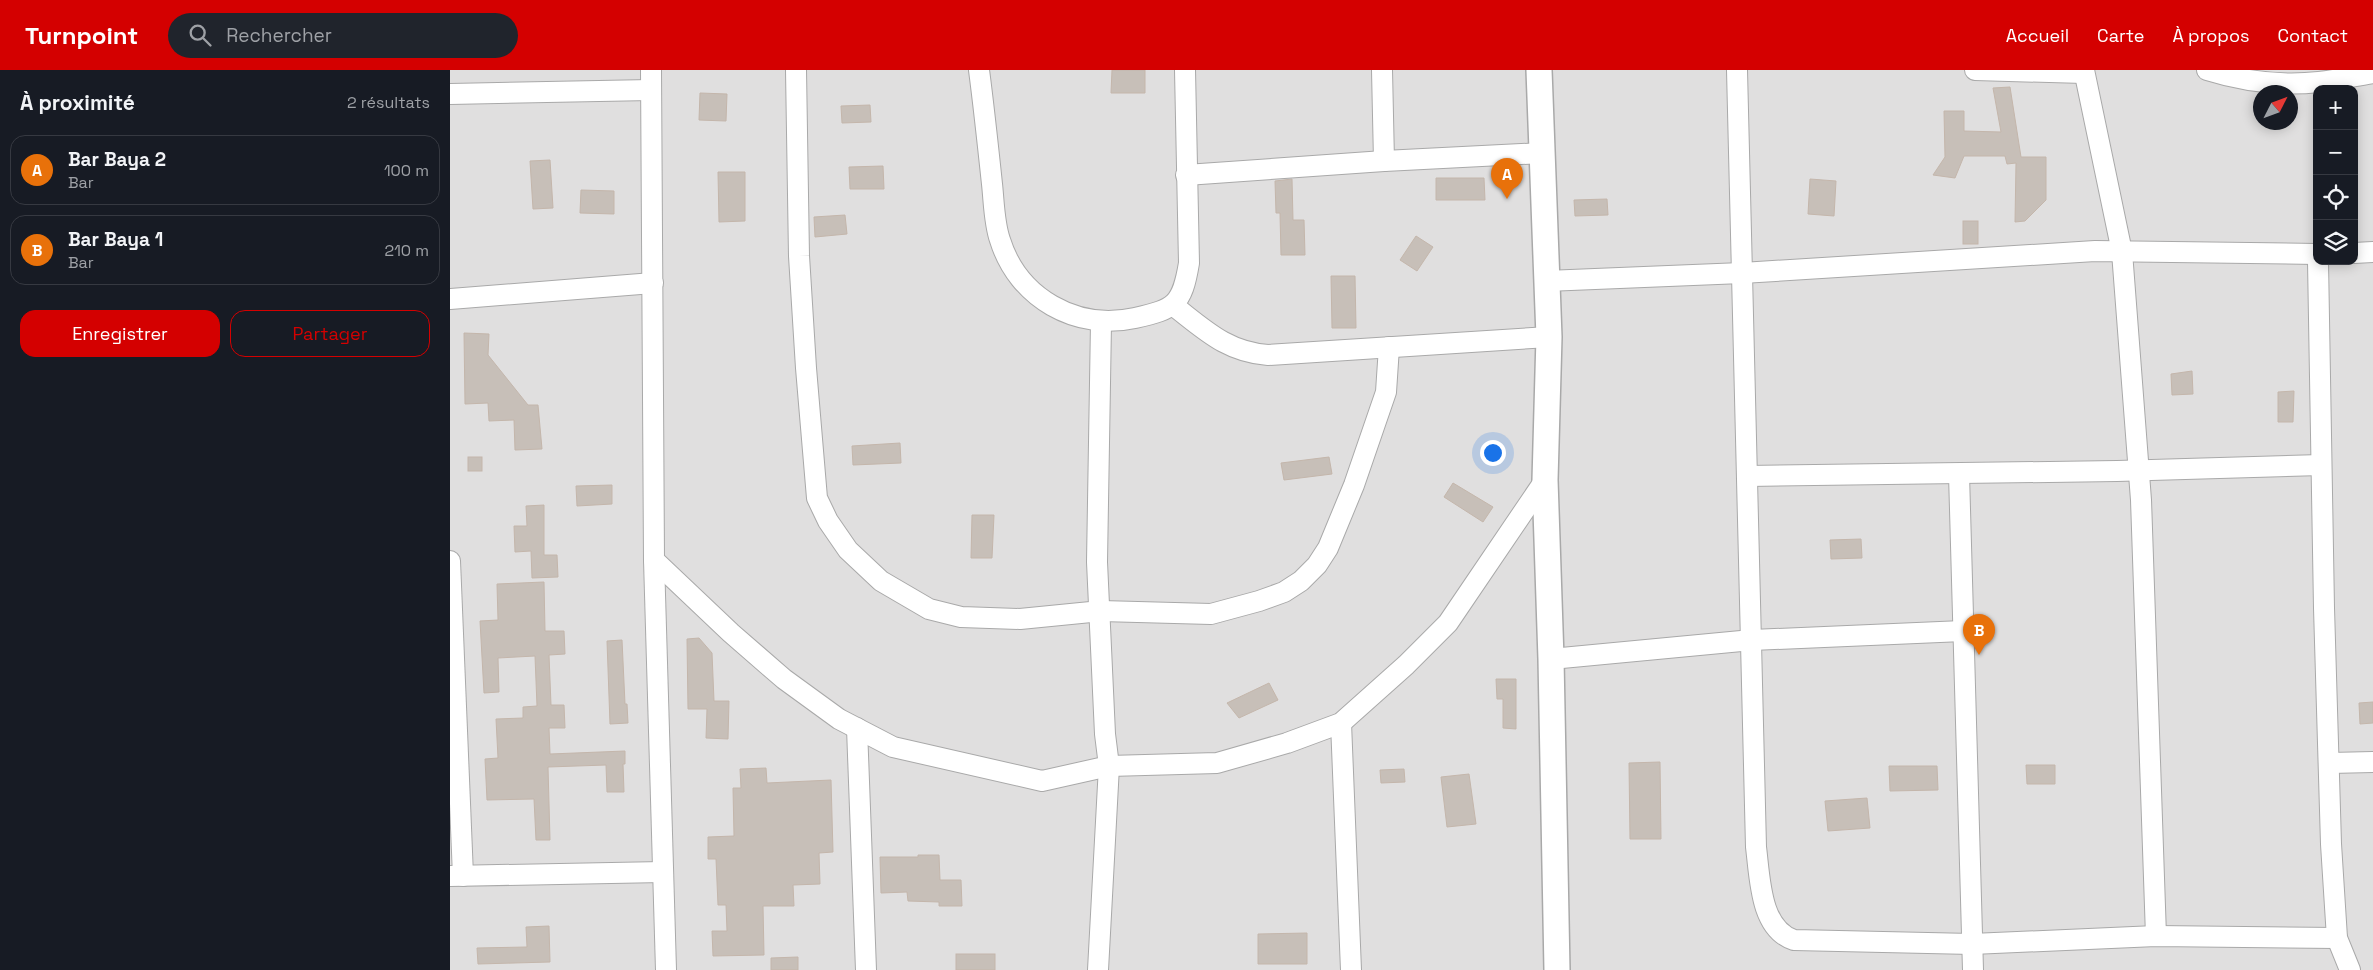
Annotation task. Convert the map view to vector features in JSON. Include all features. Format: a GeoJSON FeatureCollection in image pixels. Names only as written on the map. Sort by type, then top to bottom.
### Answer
{"type":"FeatureCollection","features":[{"type":"Feature","properties":{"kind":"street"},"geometry":{"type":"LineString","coordinates":[[651,70],[654,560],[666,970]]}},
{"type":"Feature","properties":{"kind":"street"},"geometry":{"type":"LineString","coordinates":[[796,70],[799,256],[817,498],[828,522],[848,550],[881,580],[910,600],[929,609],[961,617],[1020,619],[1101,611],[1211,614],[1260,601],[1284,592],[1301,581],[1317,565],[1328,548],[1354,485],[1386,392],[1389,347]]}},
{"type":"Feature","properties":{"kind":"street"},"geometry":{"type":"LineString","coordinates":[[979,70],[996,218],[1003,247],[1024,282],[1044,302],[1068,315],[1102,323],[1157,313],[1174,306],[1185,285],[1189,263],[1184,70]]}},
{"type":"Feature","properties":{"kind":"street"},"geometry":{"type":"LineString","coordinates":[[1382,70],[1384,161]]}},
{"type":"Feature","properties":{"kind":"street"},"geometry":{"type":"LineString","coordinates":[[1539,70],[1549,337],[1545,480],[1551,659],[1557,970]]}},
{"type":"Feature","properties":{"kind":"street"},"geometry":{"type":"LineString","coordinates":[[1737,70],[1756,847],[1760,880],[1768,912],[1779,933],[1794,940],[1972,944],[2156,936],[2337,938]]}},
{"type":"Feature","properties":{"kind":"street"},"geometry":{"type":"LineString","coordinates":[[1975,70],[2084,71],[2122,252],[2139,470],[2156,936]]}},
{"type":"Feature","properties":{"kind":"street"},"geometry":{"type":"LineString","coordinates":[[2207,70],[2235,79],[2280,82],[2318,82],[2373,73]]}},
{"type":"Feature","properties":{"kind":"street"},"geometry":{"type":"LineString","coordinates":[[450,94],[651,90]]}},
{"type":"Feature","properties":{"kind":"street"},"geometry":{"type":"LineString","coordinates":[[1186,175],[1384,161],[1543,154]]}},
{"type":"Feature","properties":{"kind":"street"},"geometry":{"type":"LineString","coordinates":[[1546,281],[1742,273],[2095,251],[2313,254]]}},
{"type":"Feature","properties":{"kind":"street"},"geometry":{"type":"LineString","coordinates":[[2358,253],[2373,252]]}},
{"type":"Feature","properties":{"kind":"street"},"geometry":{"type":"LineString","coordinates":[[2318,265],[2321,465],[2331,844],[2337,938],[2350,970]]}},
{"type":"Feature","properties":{"kind":"street"},"geometry":{"type":"LineString","coordinates":[[450,299],[653,283]]}},
{"type":"Feature","properties":{"kind":"street"},"geometry":{"type":"LineString","coordinates":[[1174,306],[1221,342],[1250,354],[1268,355],[1549,337]]}},
{"type":"Feature","properties":{"kind":"street"},"geometry":{"type":"LineString","coordinates":[[1098,970],[1109,766],[1105,734],[1101,611],[1097,562],[1102,323]]}},
{"type":"Feature","properties":{"kind":"street"},"geometry":{"type":"LineString","coordinates":[[1747,476],[1960,474],[2321,465]]}},
{"type":"Feature","properties":{"kind":"street"},"geometry":{"type":"LineString","coordinates":[[1960,474],[1973,970]]}},
{"type":"Feature","properties":{"kind":"street"},"geometry":{"type":"LineString","coordinates":[[654,560],[731,633],[784,679],[832,715],[892,747],[1042,781],[1109,766],[1217,763],[1287,743],[1341,723],[1406,666],[1448,622],[1545,480]]}},
{"type":"Feature","properties":{"kind":"street"},"geometry":{"type":"LineString","coordinates":[[450,560],[456,876],[663,872]]}},
{"type":"Feature","properties":{"kind":"street"},"geometry":{"type":"LineString","coordinates":[[1551,659],[1752,640],[1963,631]]}},
{"type":"Feature","properties":{"kind":"street"},"geometry":{"type":"LineString","coordinates":[[1341,723],[1352,970]]}},
{"type":"Feature","properties":{"kind":"street"},"geometry":{"type":"LineString","coordinates":[[857,728],[866,970]]}},
{"type":"Feature","properties":{"kind":"street"},"geometry":{"type":"LineString","coordinates":[[2330,763],[2373,762]]}},
{"type":"Feature","properties":{"kind":"shaded area"},"geometry":{"type":"Polygon","coordinates":[[[450,70],[2373,70],[2373,970],[450,970],[450,70]]]}},
{"type":"Feature","properties":{"kind":"building"},"geometry":{"type":"Polygon","coordinates":[[[1112,70],[1145,70],[1145,93],[1111,93],[1112,70]]]}},
{"type":"Feature","properties":{"kind":"building"},"geometry":{"type":"Polygon","coordinates":[[[2010,87],[2021,157],[2046,157],[2046,200],[2025,221],[2015,222],[2016,163],[2007,164],[2005,156],[1964,156],[1955,178],[1933,175],[1945,157],[1944,111],[1964,111],[1964,131],[2001,132],[1993,88],[2010,87]]]}},
{"type":"Feature","properties":{"kind":"building"},"geometry":{"type":"Polygon","coordinates":[[[700,93],[727,94],[726,121],[699,120],[700,93]]]}},
{"type":"Feature","properties":{"kind":"building"},"geometry":{"type":"Polygon","coordinates":[[[870,105],[871,122],[842,123],[841,106],[870,105]]]}},
{"type":"Feature","properties":{"kind":"building"},"geometry":{"type":"Polygon","coordinates":[[[550,160],[553,208],[533,209],[530,161],[550,160]]]}},
{"type":"Feature","properties":{"kind":"building"},"geometry":{"type":"Polygon","coordinates":[[[883,166],[884,189],[850,189],[849,167],[883,166]]]}},
{"type":"Feature","properties":{"kind":"building"},"geometry":{"type":"Polygon","coordinates":[[[718,172],[745,172],[745,221],[719,222],[718,172]]]}},
{"type":"Feature","properties":{"kind":"building"},"geometry":{"type":"Polygon","coordinates":[[[1436,178],[1484,178],[1485,200],[1436,200],[1436,178]]]}},
{"type":"Feature","properties":{"kind":"building"},"geometry":{"type":"Polygon","coordinates":[[[1292,179],[1293,220],[1304,220],[1305,255],[1281,255],[1280,213],[1276,213],[1275,181],[1292,179]]]}},
{"type":"Feature","properties":{"kind":"building"},"geometry":{"type":"Polygon","coordinates":[[[1810,179],[1836,181],[1834,216],[1808,214],[1810,179]]]}},
{"type":"Feature","properties":{"kind":"building"},"geometry":{"type":"Polygon","coordinates":[[[581,190],[614,191],[614,214],[580,213],[581,190]]]}},
{"type":"Feature","properties":{"kind":"building"},"geometry":{"type":"Polygon","coordinates":[[[1607,199],[1608,215],[1575,216],[1574,200],[1607,199]]]}},
{"type":"Feature","properties":{"kind":"building"},"geometry":{"type":"Polygon","coordinates":[[[845,215],[847,234],[815,237],[814,217],[845,215]]]}},
{"type":"Feature","properties":{"kind":"building"},"geometry":{"type":"Polygon","coordinates":[[[1963,221],[1978,221],[1978,244],[1963,244],[1963,221]]]}},
{"type":"Feature","properties":{"kind":"building"},"geometry":{"type":"Polygon","coordinates":[[[1416,236],[1433,247],[1417,271],[1400,260],[1416,236]]]}},
{"type":"Feature","properties":{"kind":"building"},"geometry":{"type":"Polygon","coordinates":[[[1331,276],[1355,276],[1356,328],[1332,328],[1331,276]]]}},
{"type":"Feature","properties":{"kind":"building"},"geometry":{"type":"Polygon","coordinates":[[[464,333],[489,334],[488,355],[528,405],[538,405],[542,449],[515,450],[514,420],[489,421],[488,403],[465,404],[464,333]]]}},
{"type":"Feature","properties":{"kind":"building"},"geometry":{"type":"Polygon","coordinates":[[[2192,371],[2193,394],[2172,395],[2171,374],[2192,371]]]}},
{"type":"Feature","properties":{"kind":"building"},"geometry":{"type":"Polygon","coordinates":[[[2294,391],[2293,422],[2278,422],[2278,392],[2294,391]]]}},
{"type":"Feature","properties":{"kind":"building"},"geometry":{"type":"Polygon","coordinates":[[[900,443],[901,463],[853,465],[852,446],[900,443]]]}},
{"type":"Feature","properties":{"kind":"building"},"geometry":{"type":"Polygon","coordinates":[[[468,457],[482,457],[482,471],[468,471],[468,457]]]}},
{"type":"Feature","properties":{"kind":"building"},"geometry":{"type":"Polygon","coordinates":[[[1329,457],[1332,474],[1284,480],[1281,463],[1329,457]]]}},
{"type":"Feature","properties":{"kind":"building"},"geometry":{"type":"Polygon","coordinates":[[[1453,483],[1493,507],[1483,522],[1444,497],[1453,483]]]}},
{"type":"Feature","properties":{"kind":"building"},"geometry":{"type":"Polygon","coordinates":[[[612,485],[612,504],[577,506],[576,486],[612,485]]]}},
{"type":"Feature","properties":{"kind":"building"},"geometry":{"type":"Polygon","coordinates":[[[544,505],[544,555],[557,555],[558,577],[532,578],[531,551],[515,552],[514,526],[527,526],[526,506],[544,505]]]}},
{"type":"Feature","properties":{"kind":"building"},"geometry":{"type":"Polygon","coordinates":[[[972,515],[994,515],[992,558],[971,558],[972,515]]]}},
{"type":"Feature","properties":{"kind":"building"},"geometry":{"type":"Polygon","coordinates":[[[1861,539],[1862,558],[1831,559],[1830,540],[1861,539]]]}},
{"type":"Feature","properties":{"kind":"building"},"geometry":{"type":"Polygon","coordinates":[[[544,582],[545,631],[564,631],[565,654],[549,655],[551,705],[564,705],[565,728],[549,728],[550,754],[625,751],[625,764],[623,764],[624,792],[607,792],[606,765],[548,767],[550,840],[536,840],[534,799],[487,800],[485,759],[498,758],[496,719],[523,718],[523,707],[537,706],[535,656],[498,658],[499,692],[484,693],[480,621],[498,620],[497,584],[544,582]]]}},
{"type":"Feature","properties":{"kind":"building"},"geometry":{"type":"Polygon","coordinates":[[[699,638],[712,653],[714,701],[729,701],[728,739],[706,738],[707,709],[688,709],[687,639],[699,638]]]}},
{"type":"Feature","properties":{"kind":"building"},"geometry":{"type":"Polygon","coordinates":[[[622,640],[625,704],[627,704],[628,723],[610,724],[607,641],[622,640]]]}},
{"type":"Feature","properties":{"kind":"building"},"geometry":{"type":"Polygon","coordinates":[[[1496,679],[1516,679],[1516,729],[1503,728],[1503,699],[1497,699],[1496,679]]]}},
{"type":"Feature","properties":{"kind":"building"},"geometry":{"type":"Polygon","coordinates":[[[1269,683],[1278,700],[1239,718],[1227,703],[1269,683]]]}},
{"type":"Feature","properties":{"kind":"building"},"geometry":{"type":"Polygon","coordinates":[[[2373,702],[2373,723],[2360,724],[2359,703],[2373,702]]]}},
{"type":"Feature","properties":{"kind":"building"},"geometry":{"type":"Polygon","coordinates":[[[1660,762],[1661,839],[1630,839],[1629,763],[1660,762]]]}},
{"type":"Feature","properties":{"kind":"building"},"geometry":{"type":"Polygon","coordinates":[[[2026,765],[2055,765],[2055,784],[2027,784],[2026,765]]]}},
{"type":"Feature","properties":{"kind":"building"},"geometry":{"type":"Polygon","coordinates":[[[1889,766],[1937,766],[1938,790],[1890,791],[1889,766]]]}},
{"type":"Feature","properties":{"kind":"building"},"geometry":{"type":"Polygon","coordinates":[[[766,768],[767,783],[831,780],[833,852],[819,853],[820,884],[793,885],[794,906],[763,906],[764,955],[713,956],[712,931],[727,931],[726,905],[718,905],[716,859],[708,859],[708,837],[734,836],[733,788],[741,788],[740,769],[766,768]]]}},
{"type":"Feature","properties":{"kind":"building"},"geometry":{"type":"Polygon","coordinates":[[[1404,769],[1405,782],[1381,783],[1380,770],[1404,769]]]}},
{"type":"Feature","properties":{"kind":"building"},"geometry":{"type":"Polygon","coordinates":[[[1469,774],[1476,824],[1447,827],[1441,777],[1469,774]]]}},
{"type":"Feature","properties":{"kind":"building"},"geometry":{"type":"Polygon","coordinates":[[[1867,798],[1870,828],[1828,831],[1825,801],[1867,798]]]}},
{"type":"Feature","properties":{"kind":"building"},"geometry":{"type":"Polygon","coordinates":[[[918,855],[939,855],[940,880],[961,880],[962,906],[939,906],[939,902],[908,901],[907,892],[881,893],[880,857],[918,857],[918,855]]]}},
{"type":"Feature","properties":{"kind":"building"},"geometry":{"type":"Polygon","coordinates":[[[549,926],[550,962],[478,964],[477,948],[527,947],[526,927],[549,926]]]}},
{"type":"Feature","properties":{"kind":"building"},"geometry":{"type":"Polygon","coordinates":[[[1307,933],[1307,964],[1258,964],[1258,934],[1307,933]]]}},
{"type":"Feature","properties":{"kind":"building"},"geometry":{"type":"Polygon","coordinates":[[[956,954],[995,954],[995,970],[956,970],[956,954]]]}},
{"type":"Feature","properties":{"kind":"building"},"geometry":{"type":"Polygon","coordinates":[[[798,957],[798,970],[771,970],[771,958],[798,957]]]}},
{"type":"Feature","properties":{"kind":"place","name":"Bar Baya 2"},"geometry":{"type":"Point","coordinates":[1507,199]}},
{"type":"Feature","properties":{"kind":"place","name":"Bar Baya 1"},"geometry":{"type":"Point","coordinates":[1979,655]}}]}
